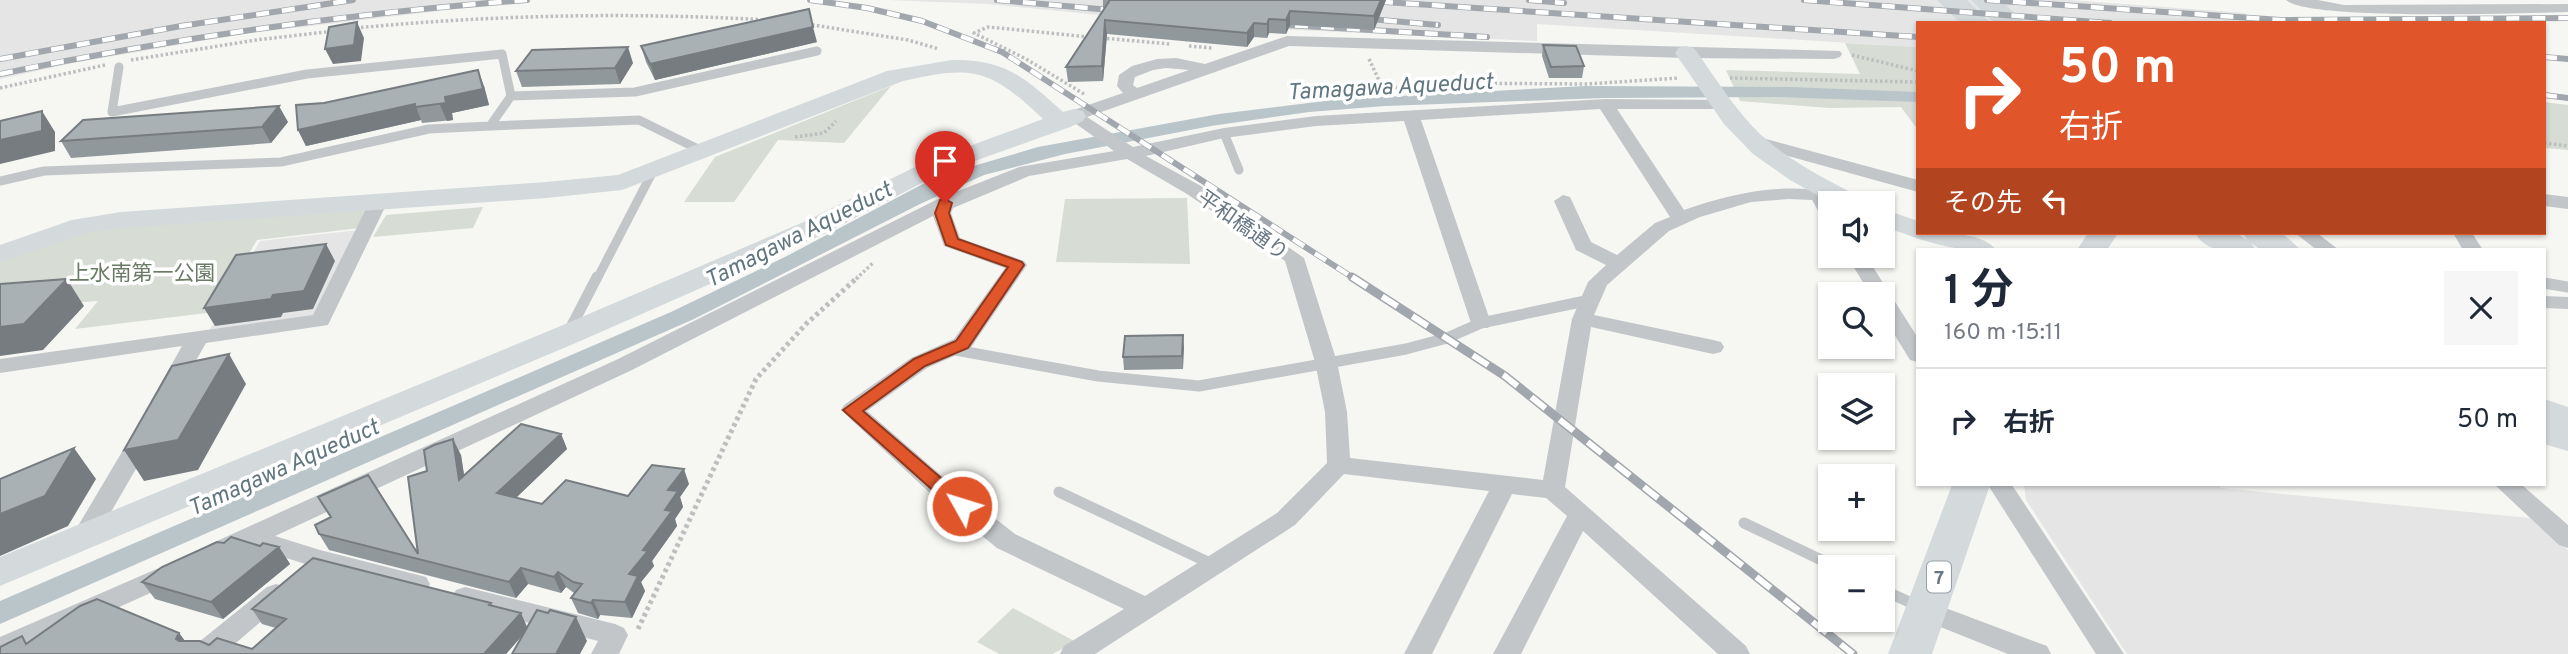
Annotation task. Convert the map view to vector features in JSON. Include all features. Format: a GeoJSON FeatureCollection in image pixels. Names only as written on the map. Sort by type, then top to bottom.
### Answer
{"type":"FeatureCollection","features":[{"type":"Feature","properties":{"kind":"highway"},"geometry":{"type":"LineString","coordinates":[[1951,0],[1974,21]]}},
{"type":"Feature","properties":{"kind":"highway"},"geometry":{"type":"LineString","coordinates":[[1985,0],[2008,21]]}},
{"type":"Feature","properties":{"kind":"highway"},"geometry":{"type":"LineString","coordinates":[[2215,235],[2235,248]]}},
{"type":"Feature","properties":{"kind":"highway"},"geometry":{"type":"LineString","coordinates":[[2263,235],[2280,248]]}},
{"type":"Feature","properties":{"kind":"highway"},"geometry":{"type":"LineString","coordinates":[[2546,392],[2568,401]]}},
{"type":"Feature","properties":{"kind":"highway"},"geometry":{"type":"LineString","coordinates":[[2546,414],[2568,423]]}},
{"type":"Feature","properties":{"kind":"main road"},"geometry":{"type":"LineString","coordinates":[[2546,431],[2568,439]]}},
{"type":"Feature","properties":{"kind":"main road","name":"7"},"geometry":{"type":"LineString","coordinates":[[1910,654],[1972,486]]}},
{"type":"Feature","properties":{"kind":"street"},"geometry":{"type":"LineString","coordinates":[[2293,0],[2344,9],[2383,4],[2568,8]]}},
{"type":"Feature","properties":{"kind":"street"},"geometry":{"type":"LineString","coordinates":[[0,572],[567,335],[816,227],[932,168],[1075,122],[1131,92],[1207,70],[1287,41],[1361,41],[1686,53],[1834,54]]}},
{"type":"Feature","properties":{"kind":"street"},"geometry":{"type":"LineString","coordinates":[[1686,53],[1751,140],[1817,190]]}},
{"type":"Feature","properties":{"kind":"street"},"geometry":{"type":"LineString","coordinates":[[1131,92],[1125,86],[1127,75],[1144,66],[1167,61],[1182,62],[1207,70]]}},
{"type":"Feature","properties":{"kind":"street"},"geometry":{"type":"LineString","coordinates":[[0,254],[82,226],[121,220],[609,183],[653,171],[895,76],[924,69],[966,67],[1007,76],[1075,122]]}},
{"type":"Feature","properties":{"kind":"street"},"geometry":{"type":"LineString","coordinates":[[0,649],[624,365],[945,203],[1025,171],[1125,150],[1316,121],[1605,104],[1712,91]]}},
{"type":"Feature","properties":{"kind":"street"},"geometry":{"type":"LineString","coordinates":[[1605,104],[1680,218]]}},
{"type":"Feature","properties":{"kind":"street"},"geometry":{"type":"LineString","coordinates":[[1410,114],[1481,323]]}},
{"type":"Feature","properties":{"kind":"street","name":"平和橋通り"},"geometry":{"type":"LineString","coordinates":[[1075,122],[1194,190],[1294,258],[1326,362],[1336,412],[1339,465]]}},
{"type":"Feature","properties":{"kind":"street"},"geometry":{"type":"LineString","coordinates":[[1751,140],[1916,185]]}},
{"type":"Feature","properties":{"kind":"street"},"geometry":{"type":"LineString","coordinates":[[1553,490],[1586,310],[1598,282],[1662,227],[1680,218],[1750,197],[1817,190]]}},
{"type":"Feature","properties":{"kind":"street"},"geometry":{"type":"LineString","coordinates":[[2546,200],[2568,203]]}},
{"type":"Feature","properties":{"kind":"street"},"geometry":{"type":"LineString","coordinates":[[0,366],[321,320],[379,201]]}},
{"type":"Feature","properties":{"kind":"street"},"geometry":{"type":"LineString","coordinates":[[1563,201],[1583,246],[1618,263]]}},
{"type":"Feature","properties":{"kind":"street"},"geometry":{"type":"LineString","coordinates":[[945,203],[942,213],[951,242],[1017,265],[962,344],[919,363],[852,410],[941,489],[1006,541],[1147,608]]}},
{"type":"Feature","properties":{"kind":"street"},"geometry":{"type":"LineString","coordinates":[[1895,221],[1916,229]]}},
{"type":"Feature","properties":{"kind":"street"},"geometry":{"type":"LineString","coordinates":[[1933,235],[1976,248]]}},
{"type":"Feature","properties":{"kind":"street"},"geometry":{"type":"LineString","coordinates":[[2308,235],[2326,248]]}},
{"type":"Feature","properties":{"kind":"street"},"geometry":{"type":"LineString","coordinates":[[2546,302],[2568,303]]}},
{"type":"Feature","properties":{"kind":"street"},"geometry":{"type":"LineString","coordinates":[[1586,310],[1713,347]]}},
{"type":"Feature","properties":{"kind":"street"},"geometry":{"type":"LineString","coordinates":[[1895,318],[1916,352]]}},
{"type":"Feature","properties":{"kind":"street"},"geometry":{"type":"LineString","coordinates":[[84,537],[198,338]]}},
{"type":"Feature","properties":{"kind":"street"},"geometry":{"type":"LineString","coordinates":[[1074,654],[1286,519],[1339,465],[1553,490],[1736,654]]}},
{"type":"Feature","properties":{"kind":"street"},"geometry":{"type":"LineString","coordinates":[[1418,654],[1504,486]]}},
{"type":"Feature","properties":{"kind":"street"},"geometry":{"type":"LineString","coordinates":[[2001,486],[2110,654]]}},
{"type":"Feature","properties":{"kind":"street"},"geometry":{"type":"LineString","coordinates":[[2509,486],[2568,539]]}},
{"type":"Feature","properties":{"kind":"street"},"geometry":{"type":"LineString","coordinates":[[1507,654],[1580,514]]}},
{"type":"Feature","properties":{"kind":"street"},"geometry":{"type":"LineString","coordinates":[[251,537],[318,559],[615,635],[605,654]]}},
{"type":"Feature","properties":{"kind":"street"},"geometry":{"type":"LineString","coordinates":[[204,654],[318,559]]}},
{"type":"Feature","properties":{"kind":"street"},"geometry":{"type":"LineString","coordinates":[[1927,611],[2038,654]]}},
{"type":"Feature","properties":{"kind":"lane"},"geometry":{"type":"LineString","coordinates":[[511,96],[635,92],[817,51]]}},
{"type":"Feature","properties":{"kind":"lane"},"geometry":{"type":"LineString","coordinates":[[118,65],[112,112],[307,74],[502,54],[511,96],[490,126]]}},
{"type":"Feature","properties":{"kind":"lane"},"geometry":{"type":"LineString","coordinates":[[0,181],[44,171],[281,162],[429,129],[490,126],[639,120],[702,151]]}},
{"type":"Feature","properties":{"kind":"lane"},"geometry":{"type":"LineString","coordinates":[[1224,133],[1239,170]]}},
{"type":"Feature","properties":{"kind":"lane"},"geometry":{"type":"LineString","coordinates":[[567,335],[653,171]]}},
{"type":"Feature","properties":{"kind":"lane"},"geometry":{"type":"LineString","coordinates":[[2546,283],[2568,287]]}},
{"type":"Feature","properties":{"kind":"lane"},"geometry":{"type":"LineString","coordinates":[[950,349],[1098,376],[1199,386],[1406,349],[1447,338],[1481,323],[1586,310]]}},
{"type":"Feature","properties":{"kind":"lane"},"geometry":{"type":"LineString","coordinates":[[1059,492],[1214,565]]}},
{"type":"Feature","properties":{"kind":"lane"},"geometry":{"type":"LineString","coordinates":[[1744,523],[1818,558]]}},
{"type":"Feature","properties":{"kind":"lane"},"geometry":{"type":"LineString","coordinates":[[1895,596],[1927,611]]}},
{"type":"Feature","properties":{"kind":"path"},"geometry":{"type":"LineString","coordinates":[[354,28],[609,14],[776,20]]}},
{"type":"Feature","properties":{"kind":"path"},"geometry":{"type":"LineString","coordinates":[[797,22],[908,40],[955,54],[966,67]]}},
{"type":"Feature","properties":{"kind":"path"},"geometry":{"type":"LineString","coordinates":[[1131,92],[1096,101],[974,33],[988,27],[1171,44]]}},
{"type":"Feature","properties":{"kind":"path"},"geometry":{"type":"LineString","coordinates":[[128,61],[256,40],[342,30]]}},
{"type":"Feature","properties":{"kind":"path"},"geometry":{"type":"LineString","coordinates":[[1102,38],[1107,31]]}},
{"type":"Feature","properties":{"kind":"path"},"geometry":{"type":"LineString","coordinates":[[1361,41],[1382,89],[1447,83],[1587,84],[1670,78],[1712,91],[1916,82]]}},
{"type":"Feature","properties":{"kind":"path"},"geometry":{"type":"LineString","coordinates":[[1185,45],[1213,48]]}},
{"type":"Feature","properties":{"kind":"path"},"geometry":{"type":"LineString","coordinates":[[1834,54],[1877,57],[1916,70]]}},
{"type":"Feature","properties":{"kind":"path"},"geometry":{"type":"LineString","coordinates":[[0,88],[118,65]]}},
{"type":"Feature","properties":{"kind":"path"},"geometry":{"type":"LineString","coordinates":[[2546,143],[2568,146]]}},
{"type":"Feature","properties":{"kind":"path"},"geometry":{"type":"LineString","coordinates":[[632,642],[756,379],[806,324],[876,260]]}},
{"type":"Feature","properties":{"kind":"shaded area"},"geometry":{"type":"Polygon","coordinates":[[[0,0],[533,0],[242,34],[73,63],[0,79],[0,0]]]}},
{"type":"Feature","properties":{"kind":"shaded area"},"geometry":{"type":"Polygon","coordinates":[[[888,0],[2070,0],[2245,13],[2251,21],[1916,21],[1916,47],[1537,24],[1537,41],[1211,26],[988,4],[888,0]]]}},
{"type":"Feature","properties":{"kind":"shaded area"},"geometry":{"type":"Polygon","coordinates":[[[1585,86],[1790,87],[1916,92],[1916,102],[1776,97],[1603,98],[1385,106],[1309,112],[1211,126],[1065,154],[984,175],[920,204],[694,319],[0,624],[0,601],[671,312],[785,257],[936,177],[1038,147],[1219,114],[1341,99],[1585,86]]]}},
{"type":"Feature","properties":{"kind":"shaded area"},"geometry":{"type":"Polygon","coordinates":[[[359,230],[315,316],[209,331],[260,241],[359,230]]]}},
{"type":"Feature","properties":{"kind":"shaded area"},"geometry":{"type":"Polygon","coordinates":[[[2024,486],[2220,486],[2530,518],[2568,550],[2568,654],[2127,654],[2026,500],[2024,486]]]}},
{"type":"Feature","properties":{"kind":"green space"},"geometry":{"type":"Polygon","coordinates":[[[1845,43],[1916,47],[1916,127],[1901,107],[1829,108],[1740,101],[1726,70],[1860,74],[1845,43]]]}},
{"type":"Feature","properties":{"kind":"green space"},"geometry":{"type":"Polygon","coordinates":[[[891,86],[844,143],[778,140],[734,202],[684,202],[715,157],[891,86]]]}},
{"type":"Feature","properties":{"kind":"green space"},"geometry":{"type":"Polygon","coordinates":[[[2546,102],[2568,105],[2568,150],[2546,148],[2546,102]]]}},
{"type":"Feature","properties":{"kind":"green space"},"geometry":{"type":"Polygon","coordinates":[[[1187,198],[1190,264],[1056,262],[1065,199],[1187,198]]]}},
{"type":"Feature","properties":{"kind":"green space"},"geometry":{"type":"Polygon","coordinates":[[[483,207],[473,228],[373,237],[386,215],[483,207]]]}},
{"type":"Feature","properties":{"kind":"green space","name":"上水南第一公園"},"geometry":{"type":"Polygon","coordinates":[[[367,209],[360,228],[257,240],[215,312],[75,329],[98,301],[0,308],[0,259],[76,233],[109,228],[367,209]]]}},
{"type":"Feature","properties":{"kind":"green space"},"geometry":{"type":"Polygon","coordinates":[[[1013,608],[1076,642],[1052,654],[999,654],[977,642],[1013,608]]]}},
{"type":"Feature","properties":{"kind":"building"},"geometry":{"type":"Polygon","coordinates":[[[1110,0],[1381,0],[1374,16],[1290,11],[1286,20],[1269,19],[1267,24],[1254,23],[1247,33],[1105,20],[1102,66],[1066,67],[1110,0]]]}},
{"type":"Feature","properties":{"kind":"building"},"geometry":{"type":"Polygon","coordinates":[[[809,9],[813,27],[650,64],[641,46],[809,9]]]}},
{"type":"Feature","properties":{"kind":"building"},"geometry":{"type":"Polygon","coordinates":[[[357,22],[354,45],[325,49],[329,27],[357,22]]]}},
{"type":"Feature","properties":{"kind":"building"},"geometry":{"type":"Polygon","coordinates":[[[1543,45],[1576,46],[1584,66],[1551,67],[1543,45]]]}},
{"type":"Feature","properties":{"kind":"building"},"geometry":{"type":"Polygon","coordinates":[[[628,47],[615,68],[516,71],[532,50],[628,47]]]}},
{"type":"Feature","properties":{"kind":"building"},"geometry":{"type":"Polygon","coordinates":[[[478,70],[483,89],[445,97],[446,103],[415,107],[415,104],[298,130],[296,105],[324,103],[478,70]]]}},
{"type":"Feature","properties":{"kind":"building"},"geometry":{"type":"Polygon","coordinates":[[[279,106],[262,127],[61,141],[83,120],[279,106]]]}},
{"type":"Feature","properties":{"kind":"building"},"geometry":{"type":"Polygon","coordinates":[[[42,111],[42,131],[0,140],[0,121],[42,111]]]}},
{"type":"Feature","properties":{"kind":"building"},"geometry":{"type":"Polygon","coordinates":[[[326,244],[304,291],[273,295],[271,299],[204,308],[236,255],[326,244]]]}},
{"type":"Feature","properties":{"kind":"building"},"geometry":{"type":"Polygon","coordinates":[[[67,279],[24,324],[0,327],[0,284],[67,279]]]}},
{"type":"Feature","properties":{"kind":"building"},"geometry":{"type":"Polygon","coordinates":[[[1183,335],[1182,356],[1123,357],[1125,336],[1183,335]]]}},
{"type":"Feature","properties":{"kind":"building"},"geometry":{"type":"Polygon","coordinates":[[[229,354],[178,440],[124,450],[172,366],[229,354]]]}},
{"type":"Feature","properties":{"kind":"building"},"geometry":{"type":"Polygon","coordinates":[[[521,424],[561,434],[497,493],[542,504],[566,480],[628,496],[652,465],[684,469],[668,490],[678,491],[665,510],[672,511],[643,550],[648,551],[629,574],[638,576],[625,602],[593,600],[591,603],[571,598],[582,584],[573,582],[558,572],[554,577],[521,568],[509,582],[319,534],[315,525],[331,517],[318,497],[368,475],[418,554],[408,477],[427,471],[424,450],[453,439],[459,480],[521,424]]]}},
{"type":"Feature","properties":{"kind":"building"},"geometry":{"type":"Polygon","coordinates":[[[74,448],[45,496],[0,514],[0,479],[74,448]]]}},
{"type":"Feature","properties":{"kind":"building"},"geometry":{"type":"Polygon","coordinates":[[[231,537],[260,546],[263,543],[279,547],[211,602],[142,582],[162,567],[217,542],[224,543],[231,537]]]}},
{"type":"Feature","properties":{"kind":"building"},"geometry":{"type":"Polygon","coordinates":[[[313,558],[521,613],[484,654],[0,654],[0,647],[22,636],[26,644],[80,606],[97,599],[179,633],[176,639],[179,641],[200,641],[209,645],[217,638],[252,649],[286,619],[252,609],[313,558]]]}},
{"type":"Feature","properties":{"kind":"building"},"geometry":{"type":"Polygon","coordinates":[[[537,610],[548,613],[550,610],[576,617],[556,654],[512,654],[537,610]]]}},
{"type":"Feature","properties":{"kind":"railway"},"geometry":{"type":"LineString","coordinates":[[0,59],[181,26],[353,0]]}},
{"type":"Feature","properties":{"kind":"railway"},"geometry":{"type":"LineString","coordinates":[[0,74],[262,28],[527,0]]}},
{"type":"Feature","properties":{"kind":"railway"},"geometry":{"type":"LineString","coordinates":[[810,0],[867,8],[922,21],[1002,52],[1355,279]]}},
{"type":"Feature","properties":{"kind":"railway"},"geometry":{"type":"LineString","coordinates":[[997,0],[1122,11]]}},
{"type":"Feature","properties":{"kind":"railway"},"geometry":{"type":"LineString","coordinates":[[1354,0],[1916,37]]}},
{"type":"Feature","properties":{"kind":"railway"},"geometry":{"type":"LineString","coordinates":[[1529,0],[1564,3]]}},
{"type":"Feature","properties":{"kind":"railway"},"geometry":{"type":"LineString","coordinates":[[1804,0],[2083,21]]}},
{"type":"Feature","properties":{"kind":"railway"},"geometry":{"type":"LineString","coordinates":[[1987,0],[2281,20],[2568,18]]}},
{"type":"Feature","properties":{"kind":"railway"},"geometry":{"type":"LineString","coordinates":[[1358,18],[1438,25]]}},
{"type":"Feature","properties":{"kind":"railway"},"geometry":{"type":"LineString","coordinates":[[1269,24],[1487,37]]}},
{"type":"Feature","properties":{"kind":"railway"},"geometry":{"type":"LineString","coordinates":[[2546,57],[2568,59]]}},
{"type":"Feature","properties":{"kind":"railway"},"geometry":{"type":"LineString","coordinates":[[2546,95],[2568,98]]}},
{"type":"Feature","properties":{"kind":"railway"},"geometry":{"type":"LineString","coordinates":[[1352,277],[1505,376],[1853,654]]}},
{"type":"Feature","properties":{"kind":"route"},"geometry":{"type":"LineString","coordinates":[[945,203],[942,213],[951,242],[1017,265],[962,344],[919,363],[852,410],[962,506]]}},
{"type":"Feature","properties":{"kind":"water label","name":"Tamagawa Aqueduct"},"geometry":{"type":"Point","coordinates":[1390,86]}},
{"type":"Feature","properties":{"kind":"water label","name":"Tamagawa Aqueduct"},"geometry":{"type":"Point","coordinates":[798,234]}},
{"type":"Feature","properties":{"kind":"water label","name":"Tamagawa Aqueduct"},"geometry":{"type":"Point","coordinates":[283,467]}}]}
